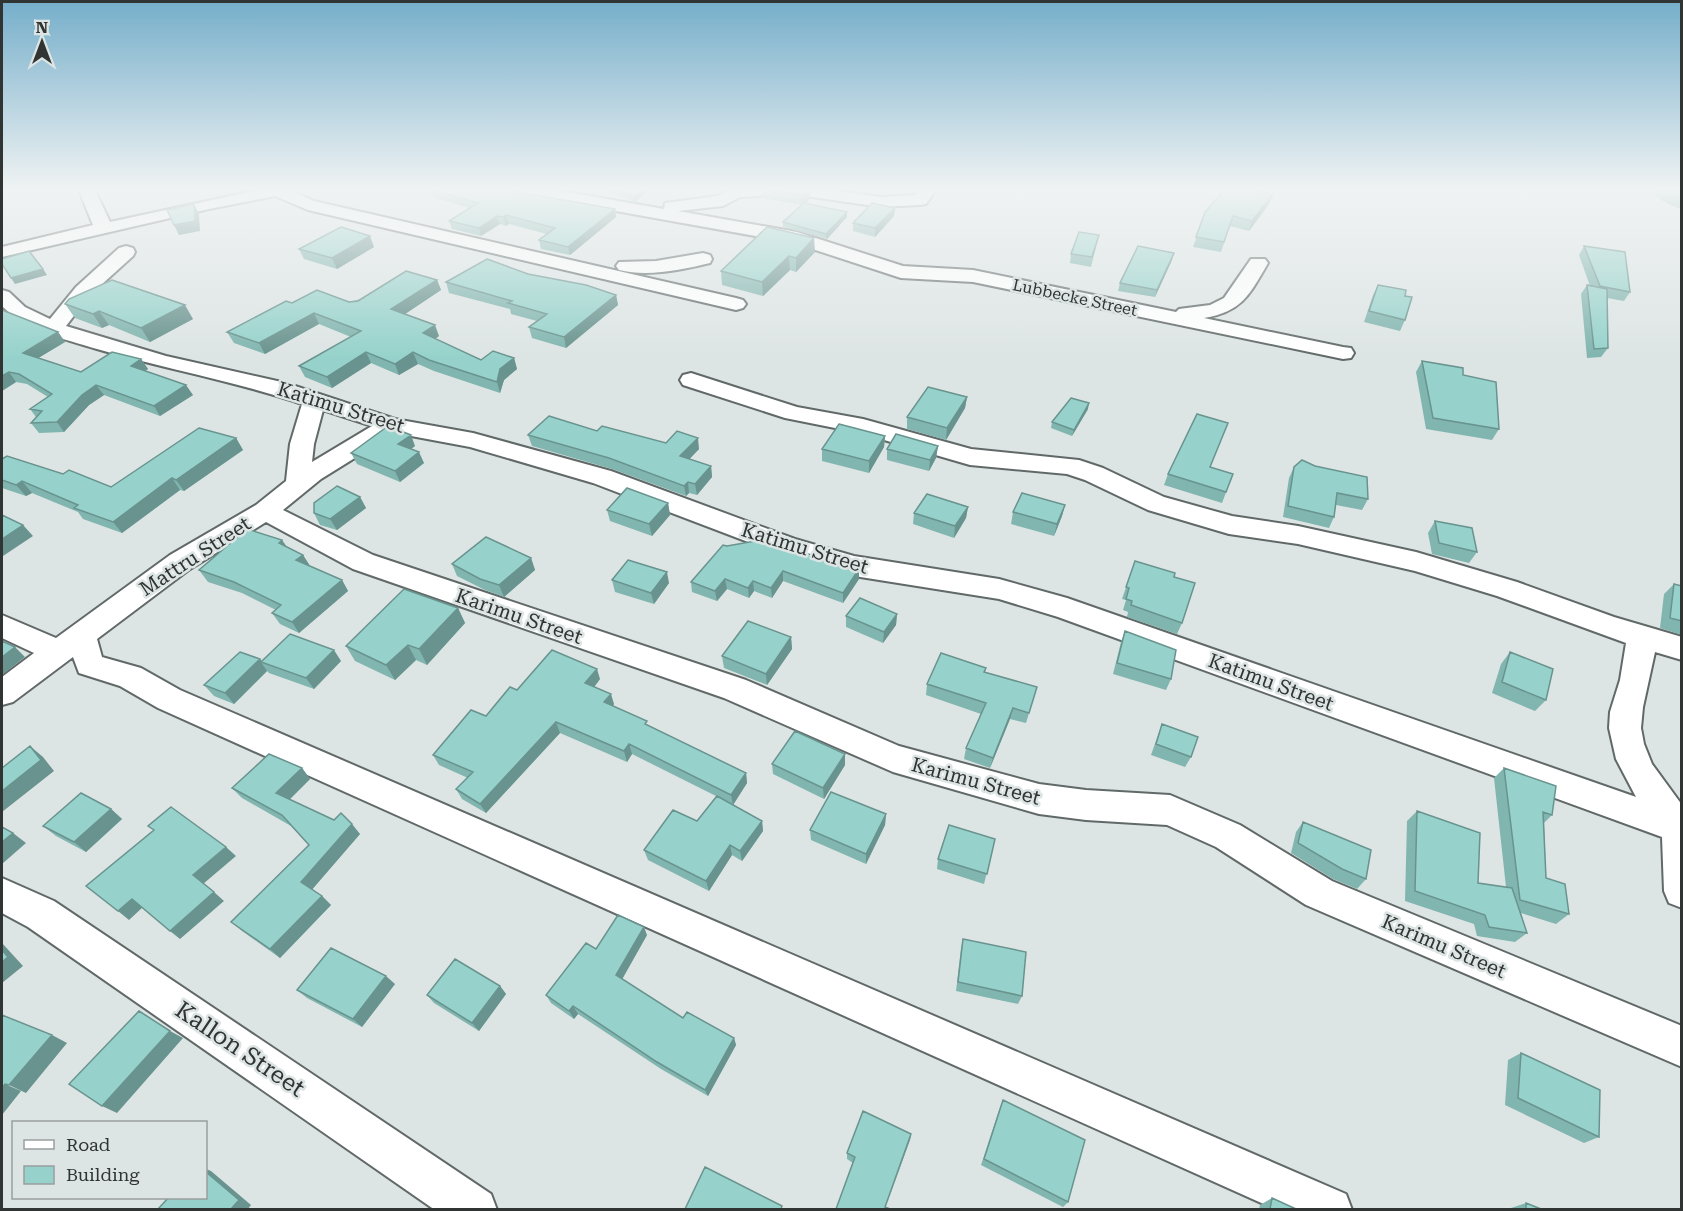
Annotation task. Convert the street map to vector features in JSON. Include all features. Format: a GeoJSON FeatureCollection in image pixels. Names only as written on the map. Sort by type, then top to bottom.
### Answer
{"type":"FeatureCollection","features":[{"type":"Feature","properties":{"kind":"street"},"geometry":{"type":"LineString","coordinates":[[2,252],[35,245]]}},
{"type":"Feature","properties":{"kind":"street"},"geometry":{"type":"LineString","coordinates":[[485,245],[736,304]]}},
{"type":"Feature","properties":{"kind":"street","name":"Lubbecke Street"},"geometry":{"type":"LineString","coordinates":[[816,245],[901,272],[973,276],[1343,353]]}},
{"type":"Feature","properties":{"kind":"street"},"geometry":{"type":"LineString","coordinates":[[53,329],[83,291],[126,252]]}},
{"type":"Feature","properties":{"kind":"street"},"geometry":{"type":"LineString","coordinates":[[552,260],[656,267],[703,259]]}},
{"type":"Feature","properties":{"kind":"street"},"geometry":{"type":"LineString","coordinates":[[1157,314],[1213,313],[1231,304],[1258,263]]}},
{"type":"Feature","properties":{"kind":"street","name":"Katimu Street"},"geometry":{"type":"LineString","coordinates":[[2,296],[18,311],[53,329],[161,361],[278,388],[391,425],[473,440],[602,477],[786,546],[854,566],[999,589],[1067,609],[1680,828]]}},
{"type":"Feature","properties":{"kind":"street"},"geometry":{"type":"LineString","coordinates":[[691,380],[793,413],[863,426],[970,457],[1070,466],[1094,474],[1157,504],[1195,513],[1229,525],[1298,535],[1416,562],[1507,589],[1642,638],[1682,649]]}},
{"type":"Feature","properties":{"kind":"street"},"geometry":{"type":"LineString","coordinates":[[298,484],[302,444],[315,400]]}},
{"type":"Feature","properties":{"kind":"street","name":"Mattru Street"},"geometry":{"type":"LineString","coordinates":[[2,693],[180,562],[265,511],[312,472],[391,425]]}},
{"type":"Feature","properties":{"kind":"street","name":"Karimu Street"},"geometry":{"type":"LineString","coordinates":[[265,511],[363,562],[735,689],[893,758],[1039,799],[1086,805],[1170,810],[1228,836],[1318,893],[1682,1047]]}},
{"type":"Feature","properties":{"kind":"street"},"geometry":{"type":"LineString","coordinates":[[2,626],[70,644],[90,665],[130,677],[169,699],[1330,1209]]}},
{"type":"Feature","properties":{"kind":"street"},"geometry":{"type":"LineString","coordinates":[[1642,638],[1636,676],[1626,711],[1625,732],[1629,752],[1644,780],[1680,828],[1682,891]]}},
{"type":"Feature","properties":{"kind":"street","name":"Kallon Street"},"geometry":{"type":"LineString","coordinates":[[2,895],[42,914],[475,1209]]}},
{"type":"Feature","properties":{"kind":"building"},"geometry":{"type":"Polygon","coordinates":[[[308,245],[355,245],[332,258],[299,249],[308,245]]]}},
{"type":"Feature","properties":{"kind":"building"},"geometry":{"type":"Polygon","coordinates":[[[749,245],[808,245],[796,258],[789,256],[762,282],[721,271],[749,245]]]}},
{"type":"Feature","properties":{"kind":"building"},"geometry":{"type":"Polygon","coordinates":[[[1074,245],[1096,245],[1092,257],[1071,254],[1074,245]]]}},
{"type":"Feature","properties":{"kind":"building"},"geometry":{"type":"Polygon","coordinates":[[[1138,246],[1174,253],[1157,290],[1120,283],[1138,246]]]}},
{"type":"Feature","properties":{"kind":"building"},"geometry":{"type":"Polygon","coordinates":[[[1584,246],[1625,252],[1630,292],[1600,286],[1584,246]]]}},
{"type":"Feature","properties":{"kind":"building"},"geometry":{"type":"Polygon","coordinates":[[[29,251],[43,269],[11,278],[2,264],[2,259],[29,251]]]}},
{"type":"Feature","properties":{"kind":"building"},"geometry":{"type":"Polygon","coordinates":[[[487,259],[528,274],[586,285],[616,295],[564,337],[529,327],[547,314],[508,303],[512,301],[446,282],[487,259]]]}},
{"type":"Feature","properties":{"kind":"building"},"geometry":{"type":"Polygon","coordinates":[[[406,271],[437,280],[391,309],[435,325],[423,333],[481,360],[493,351],[514,358],[500,369],[497,382],[429,360],[413,352],[395,364],[366,352],[327,377],[299,366],[361,331],[314,313],[259,343],[227,332],[286,301],[292,303],[317,290],[349,302],[358,301],[406,271]]]}},
{"type":"Feature","properties":{"kind":"building"},"geometry":{"type":"Polygon","coordinates":[[[112,280],[185,305],[141,328],[99,311],[93,314],[65,304],[69,299],[112,280]]]}},
{"type":"Feature","properties":{"kind":"building"},"geometry":{"type":"Polygon","coordinates":[[[1378,285],[1406,290],[1405,296],[1412,297],[1405,320],[1369,311],[1378,285]]]}},
{"type":"Feature","properties":{"kind":"building"},"geometry":{"type":"Polygon","coordinates":[[[1587,285],[1607,289],[1608,348],[1594,349],[1587,285]]]}},
{"type":"Feature","properties":{"kind":"building"},"geometry":{"type":"Polygon","coordinates":[[[2,310],[58,332],[23,353],[81,372],[112,352],[141,359],[131,366],[186,385],[154,406],[96,385],[82,395],[57,422],[31,423],[42,411],[30,409],[52,394],[19,374],[9,372],[2,376],[2,310]]]}},
{"type":"Feature","properties":{"kind":"building"},"geometry":{"type":"Polygon","coordinates":[[[1422,361],[1463,368],[1463,375],[1496,382],[1499,429],[1433,418],[1422,361]]]}},
{"type":"Feature","properties":{"kind":"building"},"geometry":{"type":"Polygon","coordinates":[[[928,387],[967,397],[947,428],[907,417],[928,387]]]}},
{"type":"Feature","properties":{"kind":"building"},"geometry":{"type":"Polygon","coordinates":[[[1071,398],[1089,403],[1074,430],[1052,422],[1071,398]]]}},
{"type":"Feature","properties":{"kind":"building"},"geometry":{"type":"Polygon","coordinates":[[[1197,414],[1228,423],[1210,467],[1233,474],[1226,492],[1168,474],[1197,414]]]}},
{"type":"Feature","properties":{"kind":"building"},"geometry":{"type":"Polygon","coordinates":[[[549,416],[597,431],[602,426],[666,443],[677,431],[698,438],[680,456],[711,466],[695,484],[688,482],[684,486],[609,458],[528,435],[549,416]]]}},
{"type":"Feature","properties":{"kind":"building"},"geometry":{"type":"Polygon","coordinates":[[[839,424],[885,436],[869,461],[822,449],[839,424]]]}},
{"type":"Feature","properties":{"kind":"building"},"geometry":{"type":"Polygon","coordinates":[[[388,426],[411,435],[398,444],[419,452],[395,471],[351,453],[388,426]]]}},
{"type":"Feature","properties":{"kind":"building"},"geometry":{"type":"Polygon","coordinates":[[[199,428],[236,438],[176,480],[172,478],[113,522],[74,508],[78,505],[22,481],[16,485],[2,480],[2,459],[7,456],[63,474],[69,470],[111,487],[199,428]]]}},
{"type":"Feature","properties":{"kind":"building"},"geometry":{"type":"Polygon","coordinates":[[[896,434],[938,446],[930,460],[887,449],[896,434]]]}},
{"type":"Feature","properties":{"kind":"building"},"geometry":{"type":"Polygon","coordinates":[[[1302,460],[1315,466],[1367,477],[1368,499],[1337,493],[1334,517],[1288,506],[1294,467],[1302,460]]]}},
{"type":"Feature","properties":{"kind":"building"},"geometry":{"type":"Polygon","coordinates":[[[337,486],[360,497],[330,519],[314,513],[314,503],[337,486]]]}},
{"type":"Feature","properties":{"kind":"building"},"geometry":{"type":"Polygon","coordinates":[[[627,488],[668,503],[649,524],[607,510],[627,488]]]}},
{"type":"Feature","properties":{"kind":"building"},"geometry":{"type":"Polygon","coordinates":[[[1022,493],[1065,505],[1057,524],[1013,512],[1022,493]]]}},
{"type":"Feature","properties":{"kind":"building"},"geometry":{"type":"Polygon","coordinates":[[[927,494],[968,507],[955,526],[914,513],[927,494]]]}},
{"type":"Feature","properties":{"kind":"building"},"geometry":{"type":"Polygon","coordinates":[[[2,515],[23,525],[2,539],[2,515]]]}},
{"type":"Feature","properties":{"kind":"building"},"geometry":{"type":"Polygon","coordinates":[[[1435,521],[1472,528],[1477,552],[1439,543],[1435,521]]]}},
{"type":"Feature","properties":{"kind":"building"},"geometry":{"type":"Polygon","coordinates":[[[247,529],[282,540],[279,543],[303,555],[296,560],[342,580],[292,622],[272,613],[281,605],[234,582],[199,570],[247,529]]]}},
{"type":"Feature","properties":{"kind":"building"},"geometry":{"type":"Polygon","coordinates":[[[486,537],[531,558],[499,585],[480,579],[452,564],[486,537]]]}},
{"type":"Feature","properties":{"kind":"building"},"geometry":{"type":"Polygon","coordinates":[[[761,540],[859,569],[843,593],[783,571],[771,588],[753,581],[748,588],[725,579],[715,591],[691,582],[723,545],[761,540]]]}},
{"type":"Feature","properties":{"kind":"building"},"geometry":{"type":"Polygon","coordinates":[[[628,560],[667,572],[651,593],[612,580],[628,560]]]}},
{"type":"Feature","properties":{"kind":"building"},"geometry":{"type":"Polygon","coordinates":[[[1135,561],[1175,573],[1174,577],[1195,583],[1182,623],[1131,605],[1132,601],[1126,599],[1129,588],[1126,587],[1135,561]]]}},
{"type":"Feature","properties":{"kind":"building"},"geometry":{"type":"Polygon","coordinates":[[[1674,584],[1682,586],[1682,621],[1670,618],[1674,584]]]}},
{"type":"Feature","properties":{"kind":"building"},"geometry":{"type":"Polygon","coordinates":[[[404,589],[458,608],[419,649],[408,645],[386,665],[346,646],[404,589]]]}},
{"type":"Feature","properties":{"kind":"building"},"geometry":{"type":"Polygon","coordinates":[[[860,598],[897,614],[884,632],[846,616],[860,598]]]}},
{"type":"Feature","properties":{"kind":"building"},"geometry":{"type":"Polygon","coordinates":[[[748,621],[791,637],[766,674],[722,656],[748,621]]]}},
{"type":"Feature","properties":{"kind":"building"},"geometry":{"type":"Polygon","coordinates":[[[1125,631],[1176,650],[1171,679],[1117,663],[1125,631]]]}},
{"type":"Feature","properties":{"kind":"building"},"geometry":{"type":"Polygon","coordinates":[[[290,634],[334,650],[306,678],[261,662],[290,634]]]}},
{"type":"Feature","properties":{"kind":"building"},"geometry":{"type":"Polygon","coordinates":[[[2,641],[15,647],[2,657],[2,641]]]}},
{"type":"Feature","properties":{"kind":"building"},"geometry":{"type":"Polygon","coordinates":[[[552,650],[597,669],[585,683],[611,694],[604,702],[647,721],[645,724],[746,773],[731,795],[629,744],[624,751],[556,722],[480,804],[456,789],[473,772],[433,755],[471,710],[486,716],[510,687],[517,690],[552,650]]]}},
{"type":"Feature","properties":{"kind":"building"},"geometry":{"type":"Polygon","coordinates":[[[240,652],[260,659],[225,693],[204,685],[240,652]]]}},
{"type":"Feature","properties":{"kind":"building"},"geometry":{"type":"Polygon","coordinates":[[[1510,652],[1553,669],[1546,700],[1502,682],[1510,652]]]}},
{"type":"Feature","properties":{"kind":"building"},"geometry":{"type":"Polygon","coordinates":[[[941,653],[986,668],[984,672],[1037,687],[1029,713],[1013,708],[993,758],[966,748],[986,703],[927,684],[941,653]]]}},
{"type":"Feature","properties":{"kind":"building"},"geometry":{"type":"Polygon","coordinates":[[[1162,724],[1198,737],[1191,757],[1156,744],[1162,724]]]}},
{"type":"Feature","properties":{"kind":"building"},"geometry":{"type":"Polygon","coordinates":[[[795,731],[845,754],[823,788],[772,764],[795,731]]]}},
{"type":"Feature","properties":{"kind":"building"},"geometry":{"type":"Polygon","coordinates":[[[30,746],[41,760],[2,791],[2,768],[30,746]]]}},
{"type":"Feature","properties":{"kind":"building"},"geometry":{"type":"Polygon","coordinates":[[[269,754],[302,768],[276,793],[334,820],[341,813],[352,824],[301,882],[322,896],[270,949],[231,922],[309,845],[282,815],[232,788],[269,754]]]}},
{"type":"Feature","properties":{"kind":"building"},"geometry":{"type":"Polygon","coordinates":[[[1504,768],[1556,786],[1552,815],[1543,812],[1546,878],[1565,884],[1569,914],[1520,900],[1504,768]]]}},
{"type":"Feature","properties":{"kind":"building"},"geometry":{"type":"Polygon","coordinates":[[[831,792],[886,814],[866,854],[810,830],[831,792]]]}},
{"type":"Feature","properties":{"kind":"building"},"geometry":{"type":"Polygon","coordinates":[[[81,793],[111,809],[74,842],[43,826],[81,793]]]}},
{"type":"Feature","properties":{"kind":"building"},"geometry":{"type":"Polygon","coordinates":[[[717,796],[762,821],[740,851],[730,845],[706,881],[644,850],[673,810],[697,821],[717,796]]]}},
{"type":"Feature","properties":{"kind":"building"},"geometry":{"type":"Polygon","coordinates":[[[171,807],[226,847],[193,875],[214,892],[170,931],[132,899],[118,911],[86,886],[154,830],[148,826],[171,807]]]}},
{"type":"Feature","properties":{"kind":"building"},"geometry":{"type":"Polygon","coordinates":[[[1417,811],[1480,833],[1478,883],[1512,888],[1527,933],[1489,927],[1485,915],[1415,891],[1417,811]]]}},
{"type":"Feature","properties":{"kind":"building"},"geometry":{"type":"Polygon","coordinates":[[[1303,822],[1371,850],[1366,879],[1342,869],[1298,843],[1303,822]]]}},
{"type":"Feature","properties":{"kind":"building"},"geometry":{"type":"Polygon","coordinates":[[[949,825],[995,839],[987,874],[938,859],[949,825]]]}},
{"type":"Feature","properties":{"kind":"building"},"geometry":{"type":"Polygon","coordinates":[[[2,827],[13,833],[2,842],[2,827]]]}},
{"type":"Feature","properties":{"kind":"building"},"geometry":{"type":"Polygon","coordinates":[[[618,915],[644,927],[616,975],[683,1018],[687,1012],[734,1038],[705,1090],[657,1062],[573,1006],[569,1011],[546,995],[586,943],[596,949],[618,915]]]}},
{"type":"Feature","properties":{"kind":"building"},"geometry":{"type":"Polygon","coordinates":[[[963,939],[1026,952],[1022,996],[958,982],[963,939]]]}},
{"type":"Feature","properties":{"kind":"building"},"geometry":{"type":"Polygon","coordinates":[[[331,948],[386,976],[353,1019],[297,990],[331,948]]]}},
{"type":"Feature","properties":{"kind":"building"},"geometry":{"type":"Polygon","coordinates":[[[2,950],[8,957],[2,962],[2,950]]]}},
{"type":"Feature","properties":{"kind":"building"},"geometry":{"type":"Polygon","coordinates":[[[455,959],[500,986],[472,1023],[427,995],[455,959]]]}},
{"type":"Feature","properties":{"kind":"building"},"geometry":{"type":"Polygon","coordinates":[[[139,1011],[170,1031],[102,1106],[69,1084],[139,1011]]]}},
{"type":"Feature","properties":{"kind":"building"},"geometry":{"type":"Polygon","coordinates":[[[2,1015],[52,1035],[9,1085],[5,1084],[2,1088],[2,1015]]]}},
{"type":"Feature","properties":{"kind":"building"},"geometry":{"type":"Polygon","coordinates":[[[1521,1053],[1600,1090],[1599,1137],[1518,1098],[1521,1053]]]}},
{"type":"Feature","properties":{"kind":"building"},"geometry":{"type":"Polygon","coordinates":[[[1003,1100],[1085,1140],[1068,1202],[984,1159],[1003,1100]]]}},
{"type":"Feature","properties":{"kind":"building"},"geometry":{"type":"Polygon","coordinates":[[[863,1111],[911,1134],[885,1207],[890,1209],[836,1209],[855,1157],[847,1153],[863,1111]]]}},
{"type":"Feature","properties":{"kind":"building"},"geometry":{"type":"Polygon","coordinates":[[[705,1167],[782,1206],[781,1209],[685,1209],[705,1167]]]}},
{"type":"Feature","properties":{"kind":"building"},"geometry":{"type":"Polygon","coordinates":[[[207,1173],[239,1200],[231,1209],[158,1209],[167,1199],[207,1199],[207,1173]]]}},
{"type":"Feature","properties":{"kind":"building"},"geometry":{"type":"Polygon","coordinates":[[[1272,1198],[1296,1209],[1270,1209],[1272,1198]]]}},
{"type":"Feature","properties":{"kind":"building"},"geometry":{"type":"Polygon","coordinates":[[[1526,1203],[1541,1209],[1526,1209],[1526,1203]]]}}]}
